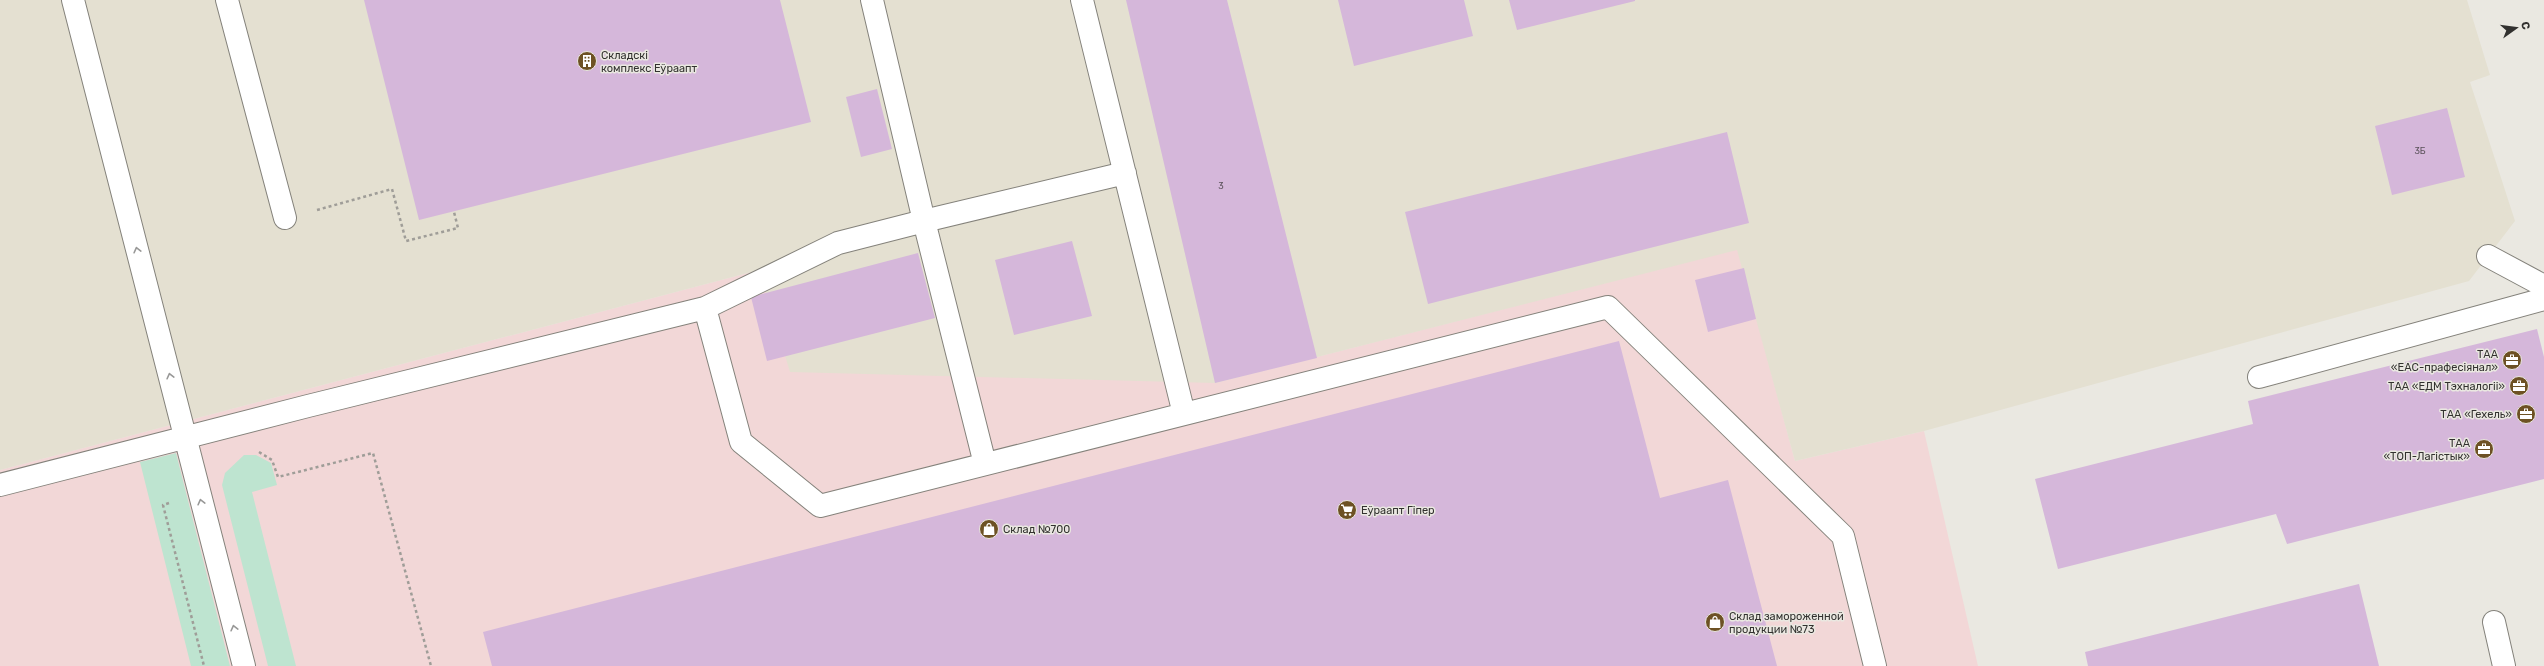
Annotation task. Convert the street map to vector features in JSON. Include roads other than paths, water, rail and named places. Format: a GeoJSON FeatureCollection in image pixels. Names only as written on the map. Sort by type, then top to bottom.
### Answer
{"type":"FeatureCollection","features":[{"type":"Feature","properties":{"kind":"lane"},"geometry":{"type":"LineString","coordinates":[[73,0],[244,666]]}},
{"type":"Feature","properties":{"kind":"lane"},"geometry":{"type":"LineString","coordinates":[[227,0],[285,218]]}},
{"type":"Feature","properties":{"kind":"lane"},"geometry":{"type":"LineString","coordinates":[[872,0],[924,221],[986,464]]}},
{"type":"Feature","properties":{"kind":"lane"},"geometry":{"type":"LineString","coordinates":[[1082,0],[1184,414]]}},
{"type":"Feature","properties":{"kind":"lane"},"geometry":{"type":"LineString","coordinates":[[0,485],[705,308],[838,243],[1125,173]]}},
{"type":"Feature","properties":{"kind":"lane"},"geometry":{"type":"LineString","coordinates":[[2488,256],[2544,286]]}},
{"type":"Feature","properties":{"kind":"lane"},"geometry":{"type":"LineString","coordinates":[[2259,377],[2544,300]]}},
{"type":"Feature","properties":{"kind":"lane"},"geometry":{"type":"LineString","coordinates":[[705,308],[741,442],[820,506],[1608,306],[1843,536],[1875,666]]}},
{"type":"Feature","properties":{"kind":"lane"},"geometry":{"type":"LineString","coordinates":[[2494,622],[2504,666]]}},
{"type":"Feature","properties":{"kind":"place","name":"Складскі комплекс Еўраапт"},"geometry":{"type":"Point","coordinates":[587,61]}},
{"type":"Feature","properties":{"kind":"place","name":"ТАА «ЕАС-прафесіянал»"},"geometry":{"type":"Point","coordinates":[2512,360]}},
{"type":"Feature","properties":{"kind":"place","name":"ТАА «ЕДМ Тэхналогіі»"},"geometry":{"type":"Point","coordinates":[2519,386]}},
{"type":"Feature","properties":{"kind":"place","name":"ТАА «Гехель»"},"geometry":{"type":"Point","coordinates":[2526,414]}},
{"type":"Feature","properties":{"kind":"place","name":"ТАА «ТОП-Лагістык»"},"geometry":{"type":"Point","coordinates":[2484,449]}},
{"type":"Feature","properties":{"kind":"place","name":"Еўраапт Гіпер"},"geometry":{"type":"Point","coordinates":[1347,510]}},
{"type":"Feature","properties":{"kind":"place","name":"Склад №700"},"geometry":{"type":"Point","coordinates":[989,529]}},
{"type":"Feature","properties":{"kind":"place","name":"Склад замороженной продукции №73"},"geometry":{"type":"Point","coordinates":[1715,622]}}]}
